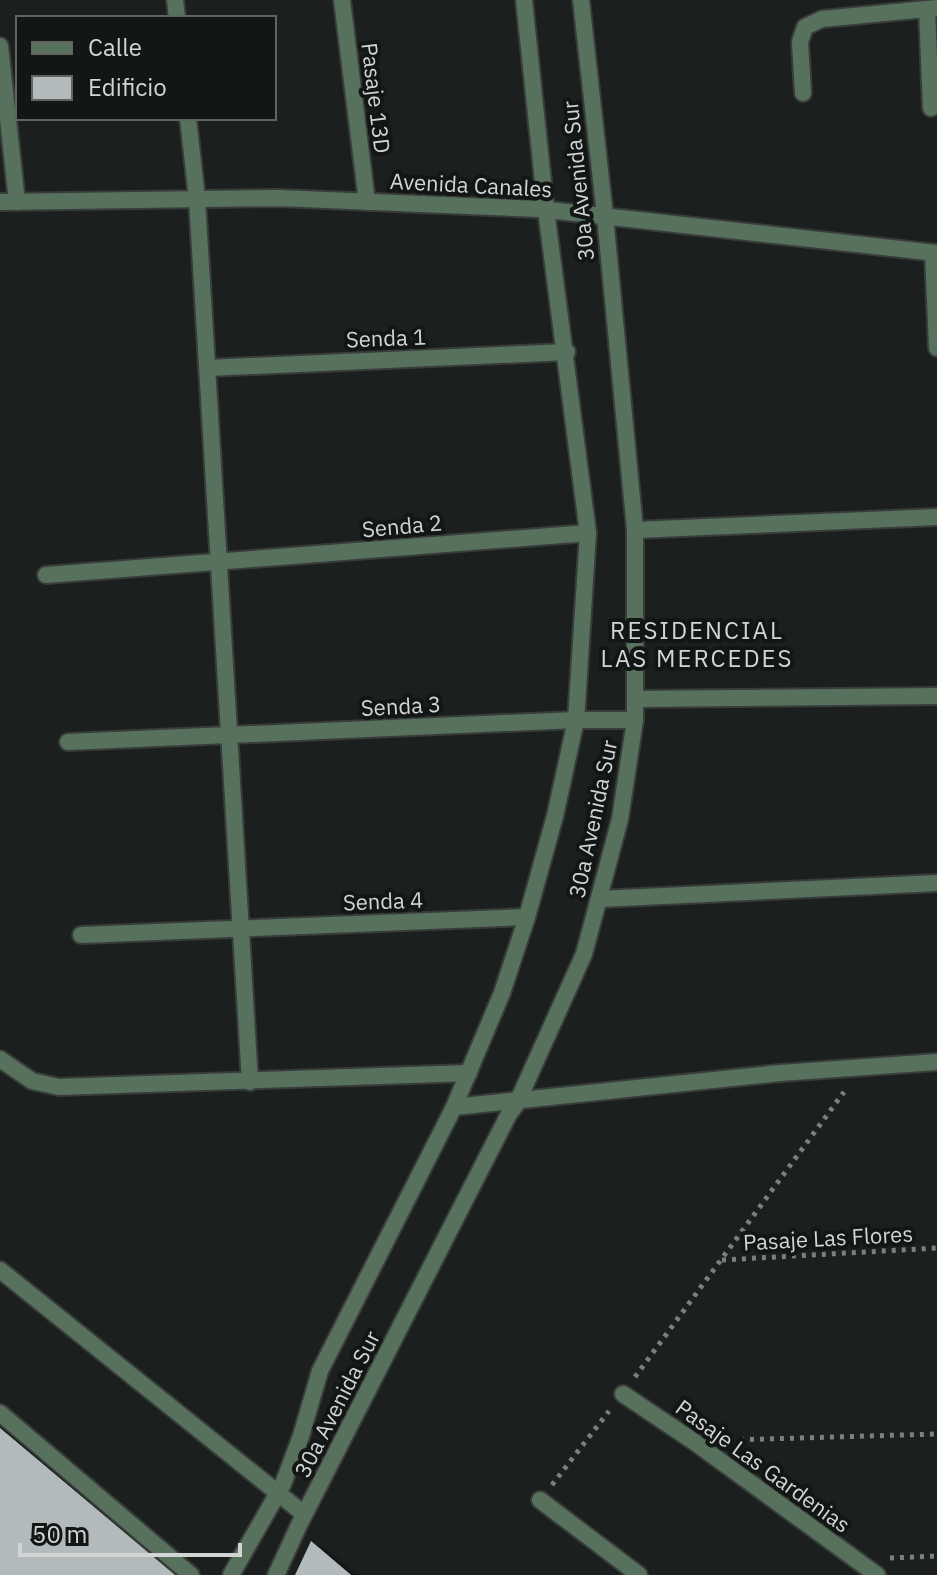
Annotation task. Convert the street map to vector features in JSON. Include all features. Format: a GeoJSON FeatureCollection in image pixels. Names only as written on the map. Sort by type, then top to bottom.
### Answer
{"type":"FeatureCollection","features":[{"type":"Feature","properties":{"kind":"street","name":"Pasaje 13D"},"geometry":{"type":"LineString","coordinates":[[342,0],[367,202]]}},
{"type":"Feature","properties":{"kind":"street","name":"30a Avenida Sur"},"geometry":{"type":"LineString","coordinates":[[231,1575],[278,1492],[301,1436],[320,1371],[454,1107],[502,993],[555,816],[576,720],[588,533],[567,352],[546,210],[524,0]]}},
{"type":"Feature","properties":{"kind":"street","name":"30a Avenida Sur"},"geometry":{"type":"LineString","coordinates":[[276,1575],[304,1514],[517,1103],[584,954],[620,819],[635,720],[635,530],[581,0]]}},
{"type":"Feature","properties":{"kind":"street"},"geometry":{"type":"LineString","coordinates":[[803,93],[800,42],[805,27],[822,19],[932,8],[931,108]]}},
{"type":"Feature","properties":{"kind":"street"},"geometry":{"type":"LineString","coordinates":[[0,46],[8,202]]}},
{"type":"Feature","properties":{"kind":"street"},"geometry":{"type":"LineString","coordinates":[[188,120],[197,199],[250,1082]]}},
{"type":"Feature","properties":{"kind":"street","name":"Avenida Canales"},"geometry":{"type":"LineString","coordinates":[[8,202],[279,198],[546,210],[935,253]]}},
{"type":"Feature","properties":{"kind":"street"},"geometry":{"type":"LineString","coordinates":[[935,253],[937,348]]}},
{"type":"Feature","properties":{"kind":"street","name":"Senda 1"},"geometry":{"type":"LineString","coordinates":[[207,368],[567,352]]}},
{"type":"Feature","properties":{"kind":"street"},"geometry":{"type":"LineString","coordinates":[[635,530],[937,517]]}},
{"type":"Feature","properties":{"kind":"street","name":"Senda 2"},"geometry":{"type":"LineString","coordinates":[[46,575],[588,533]]}},
{"type":"Feature","properties":{"kind":"street"},"geometry":{"type":"LineString","coordinates":[[635,699],[937,696]]}},
{"type":"Feature","properties":{"kind":"street","name":"Senda 3"},"geometry":{"type":"LineString","coordinates":[[68,742],[635,720]]}},
{"type":"Feature","properties":{"kind":"street"},"geometry":{"type":"LineString","coordinates":[[600,899],[937,883]]}},
{"type":"Feature","properties":{"kind":"street","name":"Senda 4"},"geometry":{"type":"LineString","coordinates":[[81,935],[527,917]]}},
{"type":"Feature","properties":{"kind":"street"},"geometry":{"type":"LineString","coordinates":[[0,1059],[32,1081],[59,1087],[469,1073]]}},
{"type":"Feature","properties":{"kind":"street"},"geometry":{"type":"LineString","coordinates":[[454,1107],[517,1103],[665,1084],[937,1062]]}},
{"type":"Feature","properties":{"kind":"street"},"geometry":{"type":"LineString","coordinates":[[0,1270],[304,1514]]}},
{"type":"Feature","properties":{"kind":"street","name":"Pasaje Las Gardenias"},"geometry":{"type":"LineString","coordinates":[[623,1394],[877,1575]]}},
{"type":"Feature","properties":{"kind":"street"},"geometry":{"type":"LineString","coordinates":[[0,1413],[191,1575]]}},
{"type":"Feature","properties":{"kind":"street"},"geometry":{"type":"LineString","coordinates":[[540,1500],[639,1575]]}},
{"type":"Feature","properties":{"kind":"path"},"geometry":{"type":"LineString","coordinates":[[540,1500],[623,1394],[865,1066]]}},
{"type":"Feature","properties":{"kind":"path","name":"Pasaje Las Flores"},"geometry":{"type":"LineString","coordinates":[[721,1260],[937,1248]]}},
{"type":"Feature","properties":{"kind":"path"},"geometry":{"type":"LineString","coordinates":[[693,1441],[937,1434]]}},
{"type":"Feature","properties":{"kind":"building"},"geometry":{"type":"Polygon","coordinates":[[[0,1428],[175,1575],[0,1575],[0,1428]]]}},
{"type":"Feature","properties":{"kind":"building"},"geometry":{"type":"Polygon","coordinates":[[[311,1541],[351,1575],[295,1575],[311,1541]]]}},
{"type":"Feature","properties":{"kind":"district","name":"RESIDENCIAL LAS MERCEDES"},"geometry":{"type":"Point","coordinates":[697,645]}}]}
